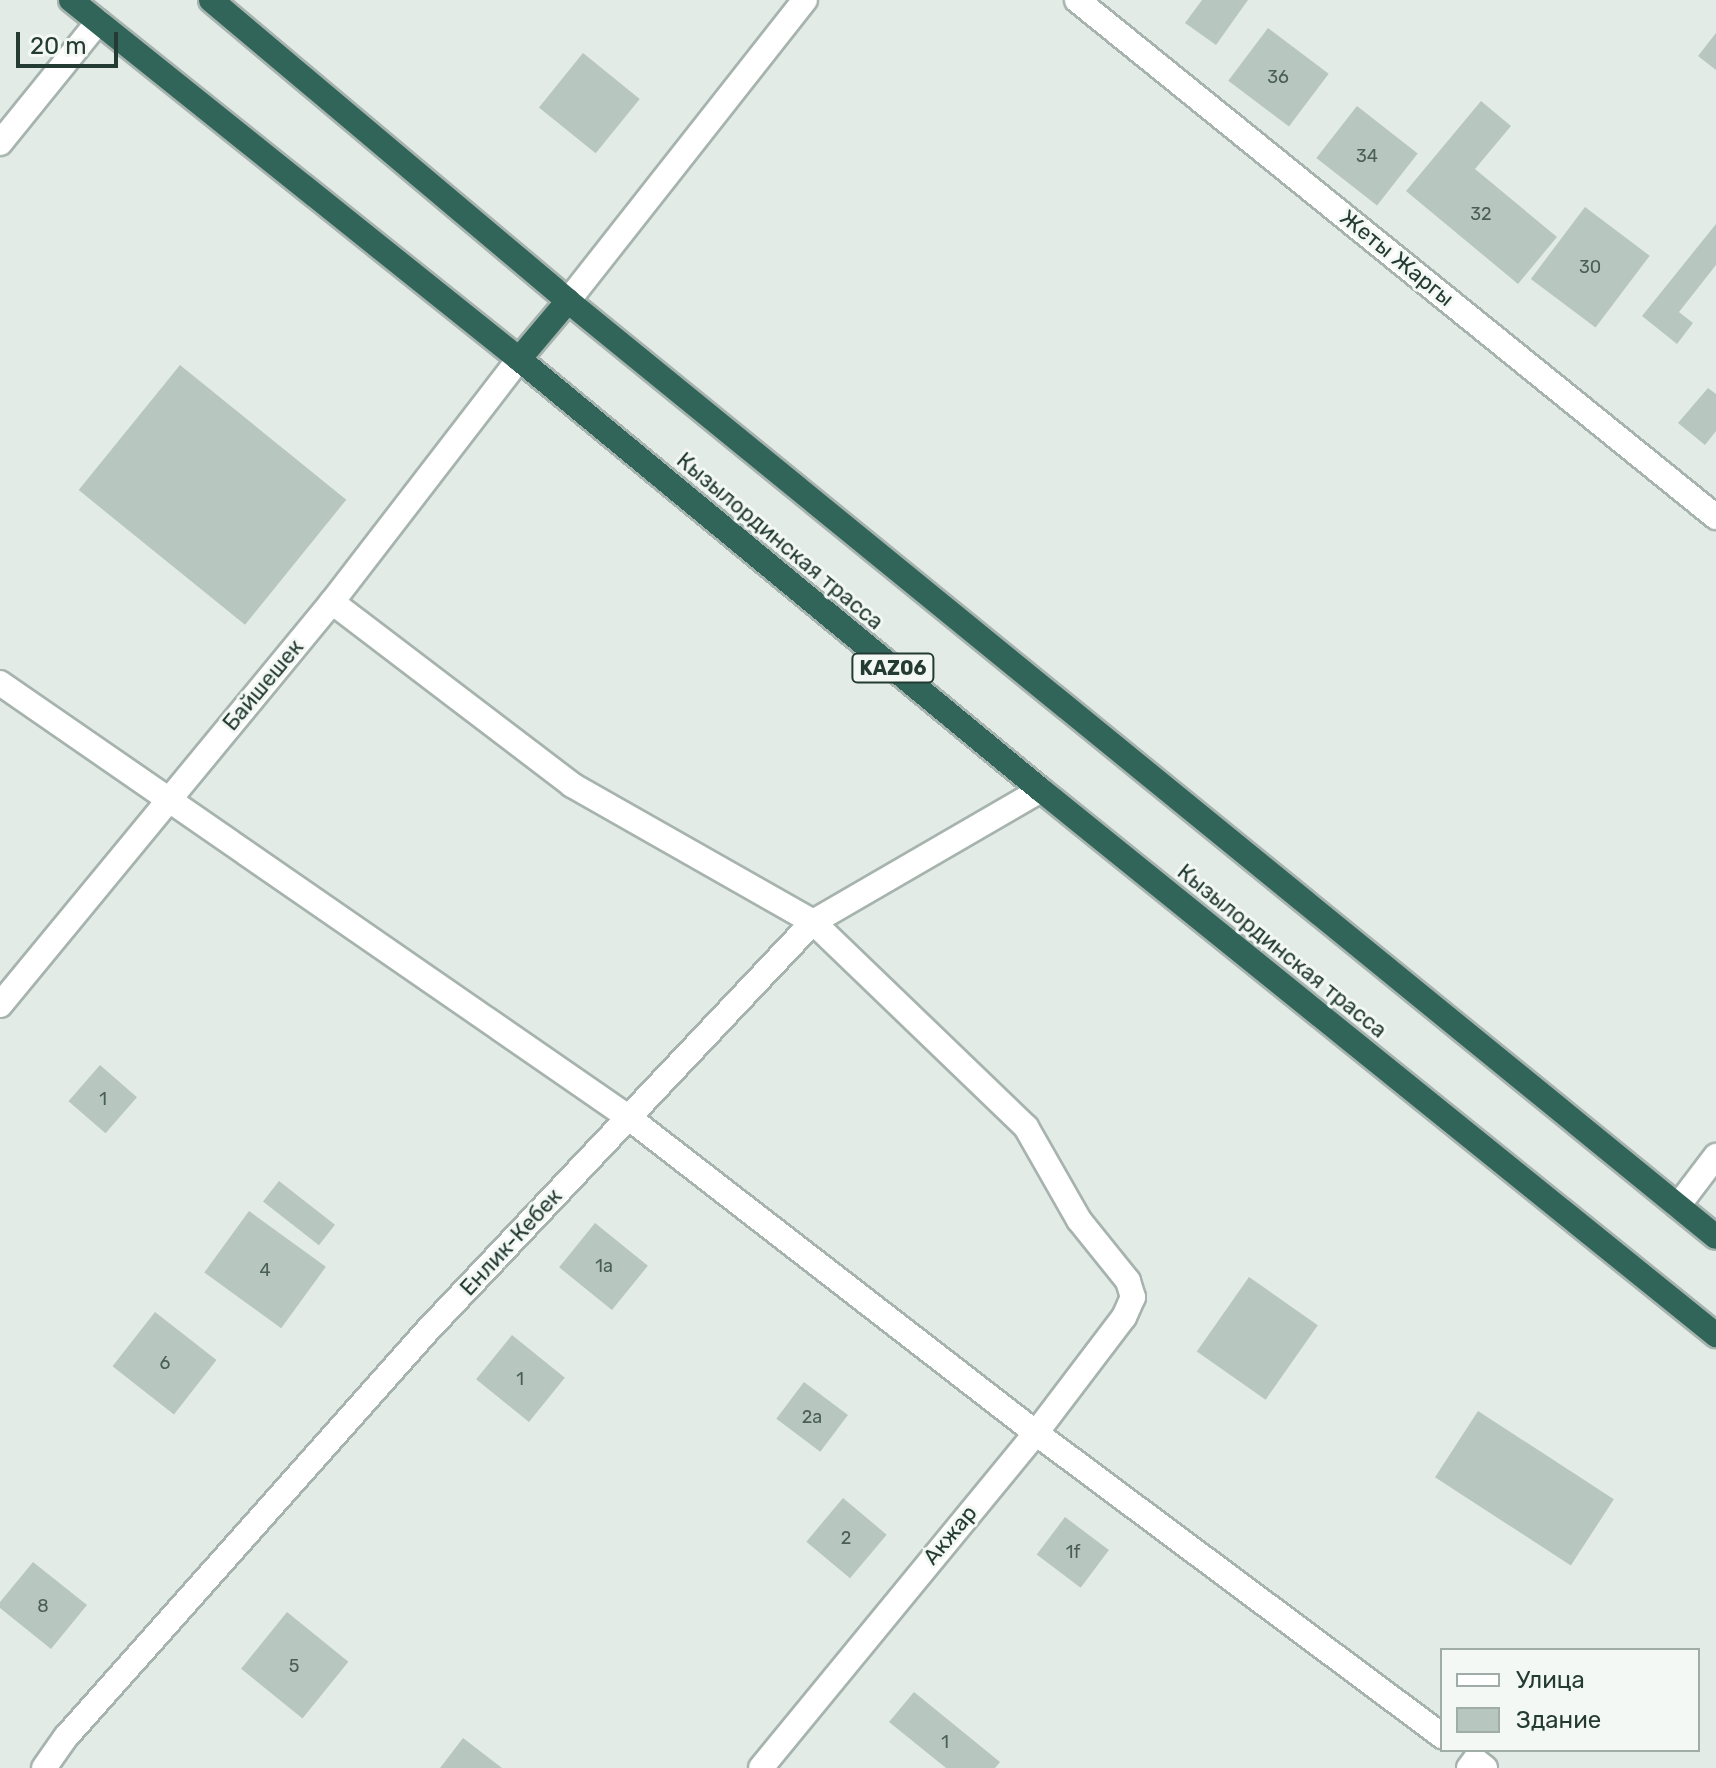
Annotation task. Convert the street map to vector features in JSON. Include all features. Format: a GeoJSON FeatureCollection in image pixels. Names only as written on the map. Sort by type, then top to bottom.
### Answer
{"type":"FeatureCollection","features":[{"type":"Feature","properties":{"kind":"highway","name":"Кызылординская трасса"},"geometry":{"type":"LineString","coordinates":[[71,0],[519,359],[1041,790],[1716,1335]]}},
{"type":"Feature","properties":{"kind":"highway"},"geometry":{"type":"LineString","coordinates":[[211,0],[226,8],[568,301],[1716,1237]]}},
{"type":"Feature","properties":{"kind":"highway"},"geometry":{"type":"LineString","coordinates":[[519,359],[568,301]]}},
{"type":"Feature","properties":{"kind":"street"},"geometry":{"type":"LineString","coordinates":[[568,301],[805,0]]}},
{"type":"Feature","properties":{"kind":"street","name":"Жеты Жаргы"},"geometry":{"type":"LineString","coordinates":[[1077,0],[1716,517]]}},
{"type":"Feature","properties":{"kind":"street"},"geometry":{"type":"LineString","coordinates":[[0,143],[98,22]]}},
{"type":"Feature","properties":{"kind":"street","name":"Байшешек"},"geometry":{"type":"LineString","coordinates":[[0,1005],[332,602],[519,359]]}},
{"type":"Feature","properties":{"kind":"street"},"geometry":{"type":"LineString","coordinates":[[332,602],[572,785],[813,922]]}},
{"type":"Feature","properties":{"kind":"street"},"geometry":{"type":"LineString","coordinates":[[0,683],[170,797],[628,1117],[1036,1433],[1440,1735]]}},
{"type":"Feature","properties":{"kind":"street","name":"Енлик-Кебек"},"geometry":{"type":"LineString","coordinates":[[44,1768],[66,1737],[427,1331],[813,922],[1041,790]]}},
{"type":"Feature","properties":{"kind":"street","name":"Акжар"},"geometry":{"type":"LineString","coordinates":[[761,1768],[1036,1433],[1124,1317],[1133,1297],[1128,1281],[1079,1220],[1026,1127],[813,922]]}},
{"type":"Feature","properties":{"kind":"street"},"geometry":{"type":"LineString","coordinates":[[1678,1206],[1716,1156]]}},
{"type":"Feature","properties":{"kind":"building"},"geometry":{"type":"Polygon","coordinates":[[[1202,0],[1248,0],[1216,45],[1185,23],[1202,0]]]}},
{"type":"Feature","properties":{"kind":"building"},"geometry":{"type":"Polygon","coordinates":[[[1268,28],[1329,74],[1289,126],[1228,81],[1268,28]]]}},
{"type":"Feature","properties":{"kind":"building"},"geometry":{"type":"Polygon","coordinates":[[[1716,33],[1716,70],[1698,56],[1716,33]]]}},
{"type":"Feature","properties":{"kind":"building"},"geometry":{"type":"Polygon","coordinates":[[[583,53],[640,99],[596,153],[539,107],[583,53]]]}},
{"type":"Feature","properties":{"kind":"building"},"geometry":{"type":"Polygon","coordinates":[[[1481,101],[1511,126],[1475,169],[1557,237],[1518,284],[1406,191],[1481,101]]]}},
{"type":"Feature","properties":{"kind":"building"},"geometry":{"type":"Polygon","coordinates":[[[1357,106],[1418,153],[1377,205],[1316,158],[1357,106]]]}},
{"type":"Feature","properties":{"kind":"building"},"geometry":{"type":"Polygon","coordinates":[[[1585,207],[1650,256],[1596,328],[1531,279],[1585,207]]]}},
{"type":"Feature","properties":{"kind":"building"},"geometry":{"type":"Polygon","coordinates":[[[1716,224],[1716,265],[1679,312],[1693,323],[1677,344],[1642,316],[1716,224]]]}},
{"type":"Feature","properties":{"kind":"building"},"geometry":{"type":"Polygon","coordinates":[[[180,365],[346,500],[245,625],[79,490],[180,365]]]}},
{"type":"Feature","properties":{"kind":"building"},"geometry":{"type":"Polygon","coordinates":[[[1708,388],[1716,394],[1716,431],[1705,445],[1678,423],[1708,388]]]}},
{"type":"Feature","properties":{"kind":"building"},"geometry":{"type":"Polygon","coordinates":[[[100,1065],[137,1097],[105,1133],[69,1101],[100,1065]]]}},
{"type":"Feature","properties":{"kind":"building"},"geometry":{"type":"Polygon","coordinates":[[[279,1181],[335,1225],[319,1245],[263,1201],[279,1181]]]}},
{"type":"Feature","properties":{"kind":"building"},"geometry":{"type":"Polygon","coordinates":[[[249,1211],[326,1267],[281,1328],[204,1272],[249,1211]]]}},
{"type":"Feature","properties":{"kind":"building"},"geometry":{"type":"Polygon","coordinates":[[[595,1223],[648,1266],[612,1310],[559,1267],[595,1223]]]}},
{"type":"Feature","properties":{"kind":"building"},"geometry":{"type":"Polygon","coordinates":[[[1249,1277],[1318,1325],[1266,1400],[1197,1352],[1249,1277]]]}},
{"type":"Feature","properties":{"kind":"building"},"geometry":{"type":"Polygon","coordinates":[[[155,1312],[216,1360],[174,1414],[113,1366],[155,1312]]]}},
{"type":"Feature","properties":{"kind":"building"},"geometry":{"type":"Polygon","coordinates":[[[512,1335],[565,1378],[529,1422],[476,1379],[512,1335]]]}},
{"type":"Feature","properties":{"kind":"building"},"geometry":{"type":"Polygon","coordinates":[[[804,1382],[848,1415],[820,1452],[776,1419],[804,1382]]]}},
{"type":"Feature","properties":{"kind":"building"},"geometry":{"type":"Polygon","coordinates":[[[1478,1411],[1614,1499],[1571,1565],[1435,1477],[1478,1411]]]}},
{"type":"Feature","properties":{"kind":"building"},"geometry":{"type":"Polygon","coordinates":[[[843,1498],[887,1535],[850,1578],[806,1542],[843,1498]]]}},
{"type":"Feature","properties":{"kind":"building"},"geometry":{"type":"Polygon","coordinates":[[[1065,1517],[1109,1550],[1081,1588],[1037,1555],[1065,1517]]]}},
{"type":"Feature","properties":{"kind":"building"},"geometry":{"type":"Polygon","coordinates":[[[33,1562],[87,1605],[51,1649],[0,1608],[0,1602],[33,1562]]]}},
{"type":"Feature","properties":{"kind":"building"},"geometry":{"type":"Polygon","coordinates":[[[287,1612],[348,1662],[302,1718],[241,1669],[287,1612]]]}},
{"type":"Feature","properties":{"kind":"building"},"geometry":{"type":"Polygon","coordinates":[[[914,1692],[1000,1762],[995,1768],[946,1768],[889,1722],[914,1692]]]}},
{"type":"Feature","properties":{"kind":"building"},"geometry":{"type":"Polygon","coordinates":[[[463,1738],[502,1768],[440,1768],[463,1738]]]}}]}
